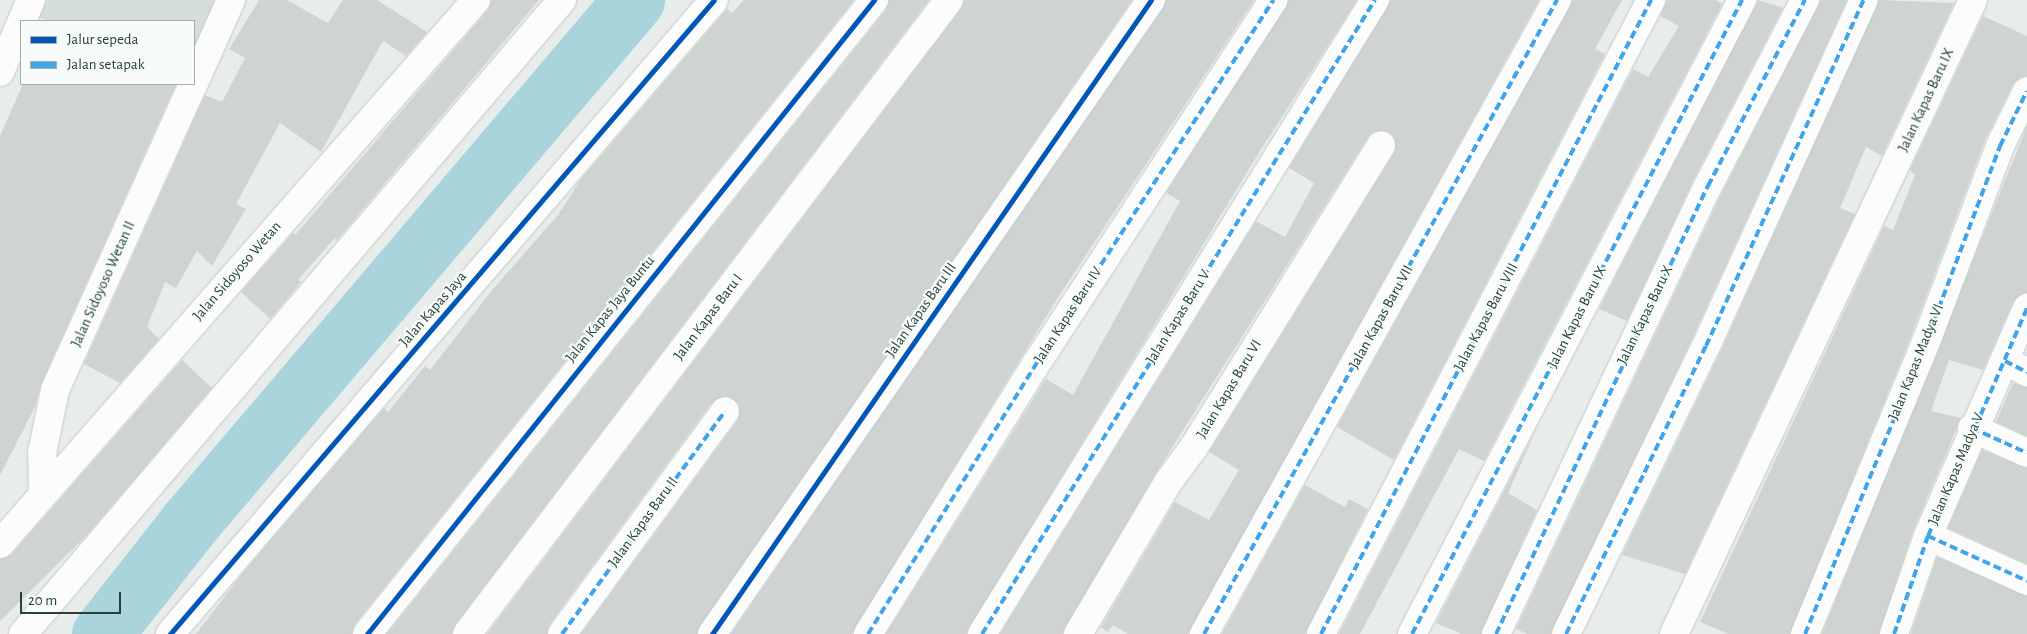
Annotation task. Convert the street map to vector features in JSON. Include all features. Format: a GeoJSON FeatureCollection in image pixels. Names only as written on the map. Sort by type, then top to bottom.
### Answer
{"type":"FeatureCollection","features":[{"type":"Feature","properties":{"kind":"street"},"geometry":{"type":"LineString","coordinates":[[23,20],[31,0]]}},
{"type":"Feature","properties":{"kind":"street","name":"Jalan Sidoyoso Wetan II"},"geometry":{"type":"LineString","coordinates":[[195,81],[231,0]]}},
{"type":"Feature","properties":{"kind":"street","name":"Jalan Sidoyoso Wetan"},"geometry":{"type":"LineString","coordinates":[[0,544],[43,492],[476,0]]}},
{"type":"Feature","properties":{"kind":"street"},"geometry":{"type":"LineString","coordinates":[[23,634],[562,0]]}},
{"type":"Feature","properties":{"kind":"street","name":"Jalan Kapas Jaya"},"geometry":{"type":"LineString","coordinates":[[170,634],[714,0]]}},
{"type":"Feature","properties":{"kind":"street","name":"Jalan Kapas Jaya Buntu"},"geometry":{"type":"LineString","coordinates":[[367,634],[874,0]]}},
{"type":"Feature","properties":{"kind":"street","name":"Jalan Kapas Baru I"},"geometry":{"type":"LineString","coordinates":[[467,634],[949,0]]}},
{"type":"Feature","properties":{"kind":"street","name":"Jalan Kapas Baru III"},"geometry":{"type":"LineString","coordinates":[[712,634],[1151,0]]}},
{"type":"Feature","properties":{"kind":"street","name":"Jalan Kapas Baru IV"},"geometry":{"type":"LineString","coordinates":[[868,634],[1042,355],[1273,0]]}},
{"type":"Feature","properties":{"kind":"street","name":"Jalan Kapas Baru V"},"geometry":{"type":"LineString","coordinates":[[982,634],[1375,0]]}},
{"type":"Feature","properties":{"kind":"street","name":"Jalan Kapas Baru VII"},"geometry":{"type":"LineString","coordinates":[[1204,634],[1557,0]]}},
{"type":"Feature","properties":{"kind":"street","name":"Jalan Kapas Baru VIII"},"geometry":{"type":"LineString","coordinates":[[1321,634],[1651,0]]}},
{"type":"Feature","properties":{"kind":"street","name":"Jalan Kapas Baru IX"},"geometry":{"type":"LineString","coordinates":[[1412,634],[1742,0]]}},
{"type":"Feature","properties":{"kind":"street","name":"Jalan Kapas Baru X"},"geometry":{"type":"LineString","coordinates":[[1496,634],[1674,255],[1805,0]]}},
{"type":"Feature","properties":{"kind":"street"},"geometry":{"type":"LineString","coordinates":[[1566,634],[1706,346],[1864,0]]}},
{"type":"Feature","properties":{"kind":"street","name":"Jalan Kapas Baru IX"},"geometry":{"type":"LineString","coordinates":[[1674,634],[1973,0]]}},
{"type":"Feature","properties":{"kind":"street"},"geometry":{"type":"LineString","coordinates":[[0,72],[20,27]]}},
{"type":"Feature","properties":{"kind":"street","name":"Jalan Sidoyoso Wetan II"},"geometry":{"type":"LineString","coordinates":[[43,492],[42,453],[55,390],[193,85]]}},
{"type":"Feature","properties":{"kind":"street","name":"Jalan Kapas Madya VI"},"geometry":{"type":"LineString","coordinates":[[1805,634],[1926,342],[2000,146],[2027,91]]}},
{"type":"Feature","properties":{"kind":"street","name":"Jalan Kapas Baru VI"},"geometry":{"type":"LineString","coordinates":[[1078,634],[1168,481],[1194,447],[1381,145]]}},
{"type":"Feature","properties":{"kind":"street","name":"Jalan Kapas Madya V"},"geometry":{"type":"LineString","coordinates":[[1894,634],[1928,536],[1972,428],[2016,367],[2027,308]]}},
{"type":"Feature","properties":{"kind":"street","name":"Jalan Kapas Baru II"},"geometry":{"type":"LineString","coordinates":[[562,634],[725,411]]}},
{"type":"Feature","properties":{"kind":"street"},"geometry":{"type":"LineString","coordinates":[[1972,428],[2027,453]]}},
{"type":"Feature","properties":{"kind":"street"},"geometry":{"type":"LineString","coordinates":[[1928,536],[2027,581]]}},
{"type":"Feature","properties":{"kind":"shaded area"},"geometry":{"type":"Polygon","coordinates":[[[39,0],[223,0],[195,64],[195,20],[46,20],[33,15],[39,0]]]}},
{"type":"Feature","properties":{"kind":"building"},"geometry":{"type":"Polygon","coordinates":[[[259,0],[287,0],[328,23],[343,0],[377,0],[427,32],[406,56],[383,41],[321,152],[280,123],[236,204],[246,209],[212,266],[197,251],[176,288],[165,282],[147,327],[159,339],[120,383],[84,364],[205,95],[222,102],[245,58],[229,49],[259,0]]]}},
{"type":"Feature","properties":{"kind":"building"},"geometry":{"type":"Polygon","coordinates":[[[491,0],[539,0],[337,240],[335,238],[298,280],[301,282],[270,319],[241,292],[293,233],[296,234],[488,10],[491,0]]]}},
{"type":"Feature","properties":{"kind":"building"},"geometry":{"type":"Polygon","coordinates":[[[744,0],[854,0],[355,624],[352,634],[196,634],[241,575],[384,408],[388,412],[425,366],[430,370],[493,289],[558,215],[581,179],[727,9],[732,13],[744,0]]]}},
{"type":"Feature","properties":{"kind":"building"},"geometry":{"type":"Polygon","coordinates":[[[889,0],[929,0],[455,625],[452,634],[387,634],[886,10],[889,0]]]}},
{"type":"Feature","properties":{"kind":"building"},"geometry":{"type":"Polygon","coordinates":[[[964,0],[1132,0],[697,634],[581,634],[738,420],[739,405],[727,396],[712,402],[549,625],[547,634],[487,634],[961,9],[964,0]]]}},
{"type":"Feature","properties":{"kind":"building"},"geometry":{"type":"Polygon","coordinates":[[[1166,0],[1254,0],[1057,299],[852,634],[731,634],[1166,0]]]}},
{"type":"Feature","properties":{"kind":"building"},"geometry":{"type":"Polygon","coordinates":[[[1288,0],[1357,0],[1260,151],[966,634],[886,634],[1046,379],[1073,395],[1180,201],[1166,193],[1288,0]]]}},
{"type":"Feature","properties":{"kind":"building"},"geometry":{"type":"Polygon","coordinates":[[[1391,0],[1539,0],[1188,634],[1128,634],[1113,625],[1108,632],[1101,627],[1175,502],[1209,520],[1239,470],[1209,452],[1394,153],[1395,138],[1389,132],[1374,131],[1368,137],[1156,473],[1062,634],[1000,634],[1256,221],[1285,237],[1314,183],[1289,168],[1391,0]]]}},
{"type":"Feature","properties":{"kind":"building"},"geometry":{"type":"Polygon","coordinates":[[[1573,0],[1622,0],[1595,49],[1605,54],[1394,460],[1337,427],[1573,0]]]}},
{"type":"Feature","properties":{"kind":"building"},"geometry":{"type":"Polygon","coordinates":[[[1667,0],[1716,0],[1722,4],[1484,461],[1459,449],[1360,634],[1339,634],[1633,69],[1648,77],[1679,26],[1660,16],[1667,0]]]}},
{"type":"Feature","properties":{"kind":"building"},"geometry":{"type":"Polygon","coordinates":[[[1758,0],[1783,8],[1694,179],[1627,321],[1599,309],[1758,0]]]}},
{"type":"Feature","properties":{"kind":"building"},"geometry":{"type":"Polygon","coordinates":[[[1821,0],[1847,0],[1692,339],[1551,634],[1528,634],[1516,629],[1722,193],[1821,0]]]}},
{"type":"Feature","properties":{"kind":"building"},"geometry":{"type":"Polygon","coordinates":[[[1879,0],[1954,3],[1882,156],[1866,147],[1840,208],[1855,214],[1685,574],[1622,555],[1720,353],[1879,0]]]}},
{"type":"Feature","properties":{"kind":"building"},"geometry":{"type":"Polygon","coordinates":[[[1983,16],[2027,36],[2027,76],[2013,84],[1985,140],[1911,336],[1790,634],[1729,634],[1700,622],[1884,226],[1893,230],[1915,175],[1910,170],[1983,16]]]}},
{"type":"Feature","properties":{"kind":"building"},"geometry":{"type":"Polygon","coordinates":[[[23,85],[176,85],[41,384],[35,407],[0,475],[0,136],[23,85]]]}},
{"type":"Feature","properties":{"kind":"building"},"geometry":{"type":"Polygon","coordinates":[[[2027,126],[2027,293],[2013,302],[1983,370],[1949,360],[1931,411],[1961,418],[1913,531],[1879,634],[1822,634],[2027,126]]]}},
{"type":"Feature","properties":{"kind":"building"},"geometry":{"type":"Polygon","coordinates":[[[182,360],[212,388],[87,535],[0,621],[0,559],[12,554],[182,360]]]}},
{"type":"Feature","properties":{"kind":"building"},"geometry":{"type":"Polygon","coordinates":[[[2013,383],[2027,387],[2027,436],[1996,422],[2013,383]]]}},
{"type":"Feature","properties":{"kind":"building"},"geometry":{"type":"Polygon","coordinates":[[[1536,430],[1508,493],[1537,510],[1481,634],[1462,634],[1436,623],[1536,430]]]}},
{"type":"Feature","properties":{"kind":"building"},"geometry":{"type":"Polygon","coordinates":[[[1982,450],[2027,468],[2027,564],[1948,528],[1982,450]]]}},
{"type":"Feature","properties":{"kind":"building"},"geometry":{"type":"Polygon","coordinates":[[[1305,485],[1345,507],[1349,499],[1368,509],[1305,634],[1222,634],[1305,485]]]}},
{"type":"Feature","properties":{"kind":"building"},"geometry":{"type":"Polygon","coordinates":[[[1937,557],[2027,596],[2027,634],[1911,634],[1937,557]]]}},
{"type":"Feature","properties":{"kind":"waterway"},"geometry":{"type":"LineString","coordinates":[[102,634],[191,521],[634,0]]}},
{"type":"Feature","properties":{"kind":"marked path"},"geometry":{"type":"LineString","coordinates":[[868,634],[1042,355],[1273,0]]}},
{"type":"Feature","properties":{"kind":"marked path"},"geometry":{"type":"LineString","coordinates":[[982,634],[1375,0]]}},
{"type":"Feature","properties":{"kind":"marked path"},"geometry":{"type":"LineString","coordinates":[[1204,634],[1557,0]]}},
{"type":"Feature","properties":{"kind":"marked path"},"geometry":{"type":"LineString","coordinates":[[1321,634],[1651,0]]}},
{"type":"Feature","properties":{"kind":"marked path"},"geometry":{"type":"LineString","coordinates":[[1412,634],[1742,0]]}},
{"type":"Feature","properties":{"kind":"marked path"},"geometry":{"type":"LineString","coordinates":[[1496,634],[1708,186],[1805,0]]}},
{"type":"Feature","properties":{"kind":"marked path"},"geometry":{"type":"LineString","coordinates":[[1566,634],[1706,346],[1864,0]]}},
{"type":"Feature","properties":{"kind":"marked path"},"geometry":{"type":"LineString","coordinates":[[1805,634],[1926,342],[2000,146],[2027,91]]}},
{"type":"Feature","properties":{"kind":"marked path"},"geometry":{"type":"LineString","coordinates":[[1894,634],[1928,536],[2027,308]]}},
{"type":"Feature","properties":{"kind":"marked path"},"geometry":{"type":"LineString","coordinates":[[2005,361],[2027,372]]}},
{"type":"Feature","properties":{"kind":"marked path"},"geometry":{"type":"LineString","coordinates":[[562,634],[725,411]]}},
{"type":"Feature","properties":{"kind":"marked path"},"geometry":{"type":"LineString","coordinates":[[1972,428],[2027,453]]}},
{"type":"Feature","properties":{"kind":"marked path"},"geometry":{"type":"LineString","coordinates":[[1928,536],[2027,581]]}},
{"type":"Feature","properties":{"kind":"cycle path"},"geometry":{"type":"LineString","coordinates":[[170,634],[714,0]]}},
{"type":"Feature","properties":{"kind":"cycle path"},"geometry":{"type":"LineString","coordinates":[[367,634],[874,0]]}},
{"type":"Feature","properties":{"kind":"cycle path"},"geometry":{"type":"LineString","coordinates":[[712,634],[1151,0]]}}]}
